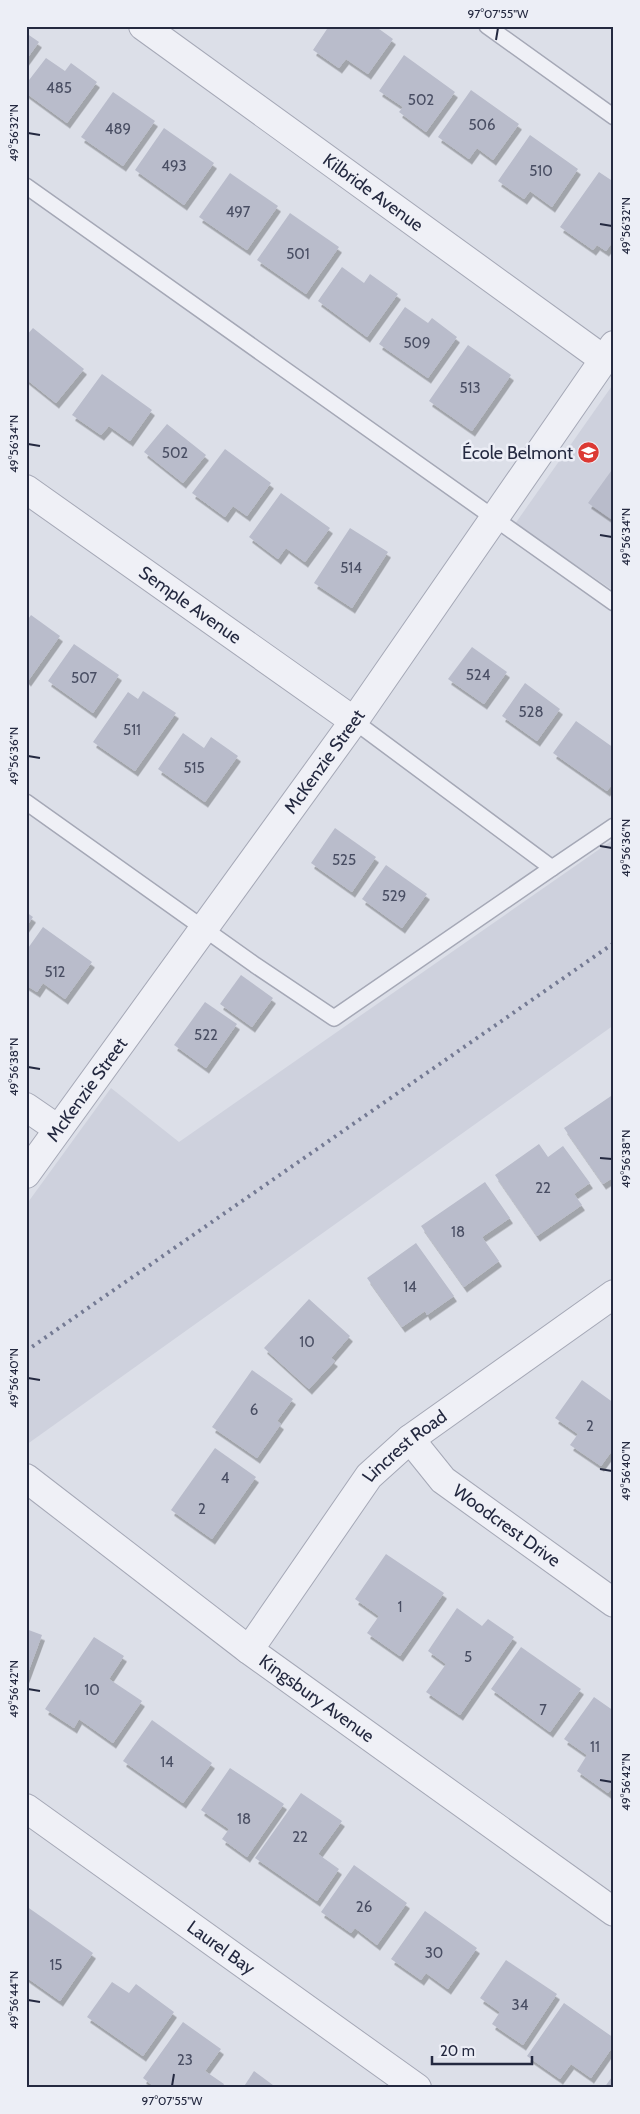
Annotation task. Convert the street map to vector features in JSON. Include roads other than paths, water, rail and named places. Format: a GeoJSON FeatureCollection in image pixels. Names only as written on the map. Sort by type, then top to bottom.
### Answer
{"type":"FeatureCollection","features":[{"type":"Feature","properties":{"kind":"street","name":"Kilbride Avenue"},"geometry":{"type":"LineString","coordinates":[[143,26],[608,352]]}},
{"type":"Feature","properties":{"kind":"street","name":"McKenzie Street"},"geometry":{"type":"LineString","coordinates":[[26,1174],[354,721],[608,352]]}},
{"type":"Feature","properties":{"kind":"street","name":"Semple Avenue"},"geometry":{"type":"LineString","coordinates":[[26,488],[354,721]]}},
{"type":"Feature","properties":{"kind":"street"},"geometry":{"type":"LineString","coordinates":[[26,1107],[58,1130]]}},
{"type":"Feature","properties":{"kind":"street","name":"Lincrest Road"},"geometry":{"type":"LineString","coordinates":[[249,1650],[369,1476],[410,1439],[614,1294]]}},
{"type":"Feature","properties":{"kind":"street","name":"Woodcrest Drive"},"geometry":{"type":"LineString","coordinates":[[410,1439],[443,1480],[614,1603]]}},
{"type":"Feature","properties":{"kind":"street","name":"Kingsbury Avenue"},"geometry":{"type":"LineString","coordinates":[[26,1478],[249,1650],[614,1912]]}},
{"type":"Feature","properties":{"kind":"street","name":"Laurel Bay"},"geometry":{"type":"LineString","coordinates":[[26,1808],[417,2088]]}},
{"type":"Feature","properties":{"kind":"lane"},"geometry":{"type":"LineString","coordinates":[[487,26],[614,117]]}},
{"type":"Feature","properties":{"kind":"lane"},"geometry":{"type":"LineString","coordinates":[[26,186],[614,603]]}},
{"type":"Feature","properties":{"kind":"lane"},"geometry":{"type":"LineString","coordinates":[[354,721],[552,868]]}},
{"type":"Feature","properties":{"kind":"lane"},"geometry":{"type":"LineString","coordinates":[[26,802],[204,929],[334,1018],[614,826]]}},
{"type":"Feature","properties":{"kind":"railway"},"geometry":{"type":"LineString","coordinates":[[26,1351],[614,943]]}},
{"type":"Feature","properties":{"kind":"place","name":"École Belmont"},"geometry":{"type":"Point","coordinates":[589,453]}}]}
